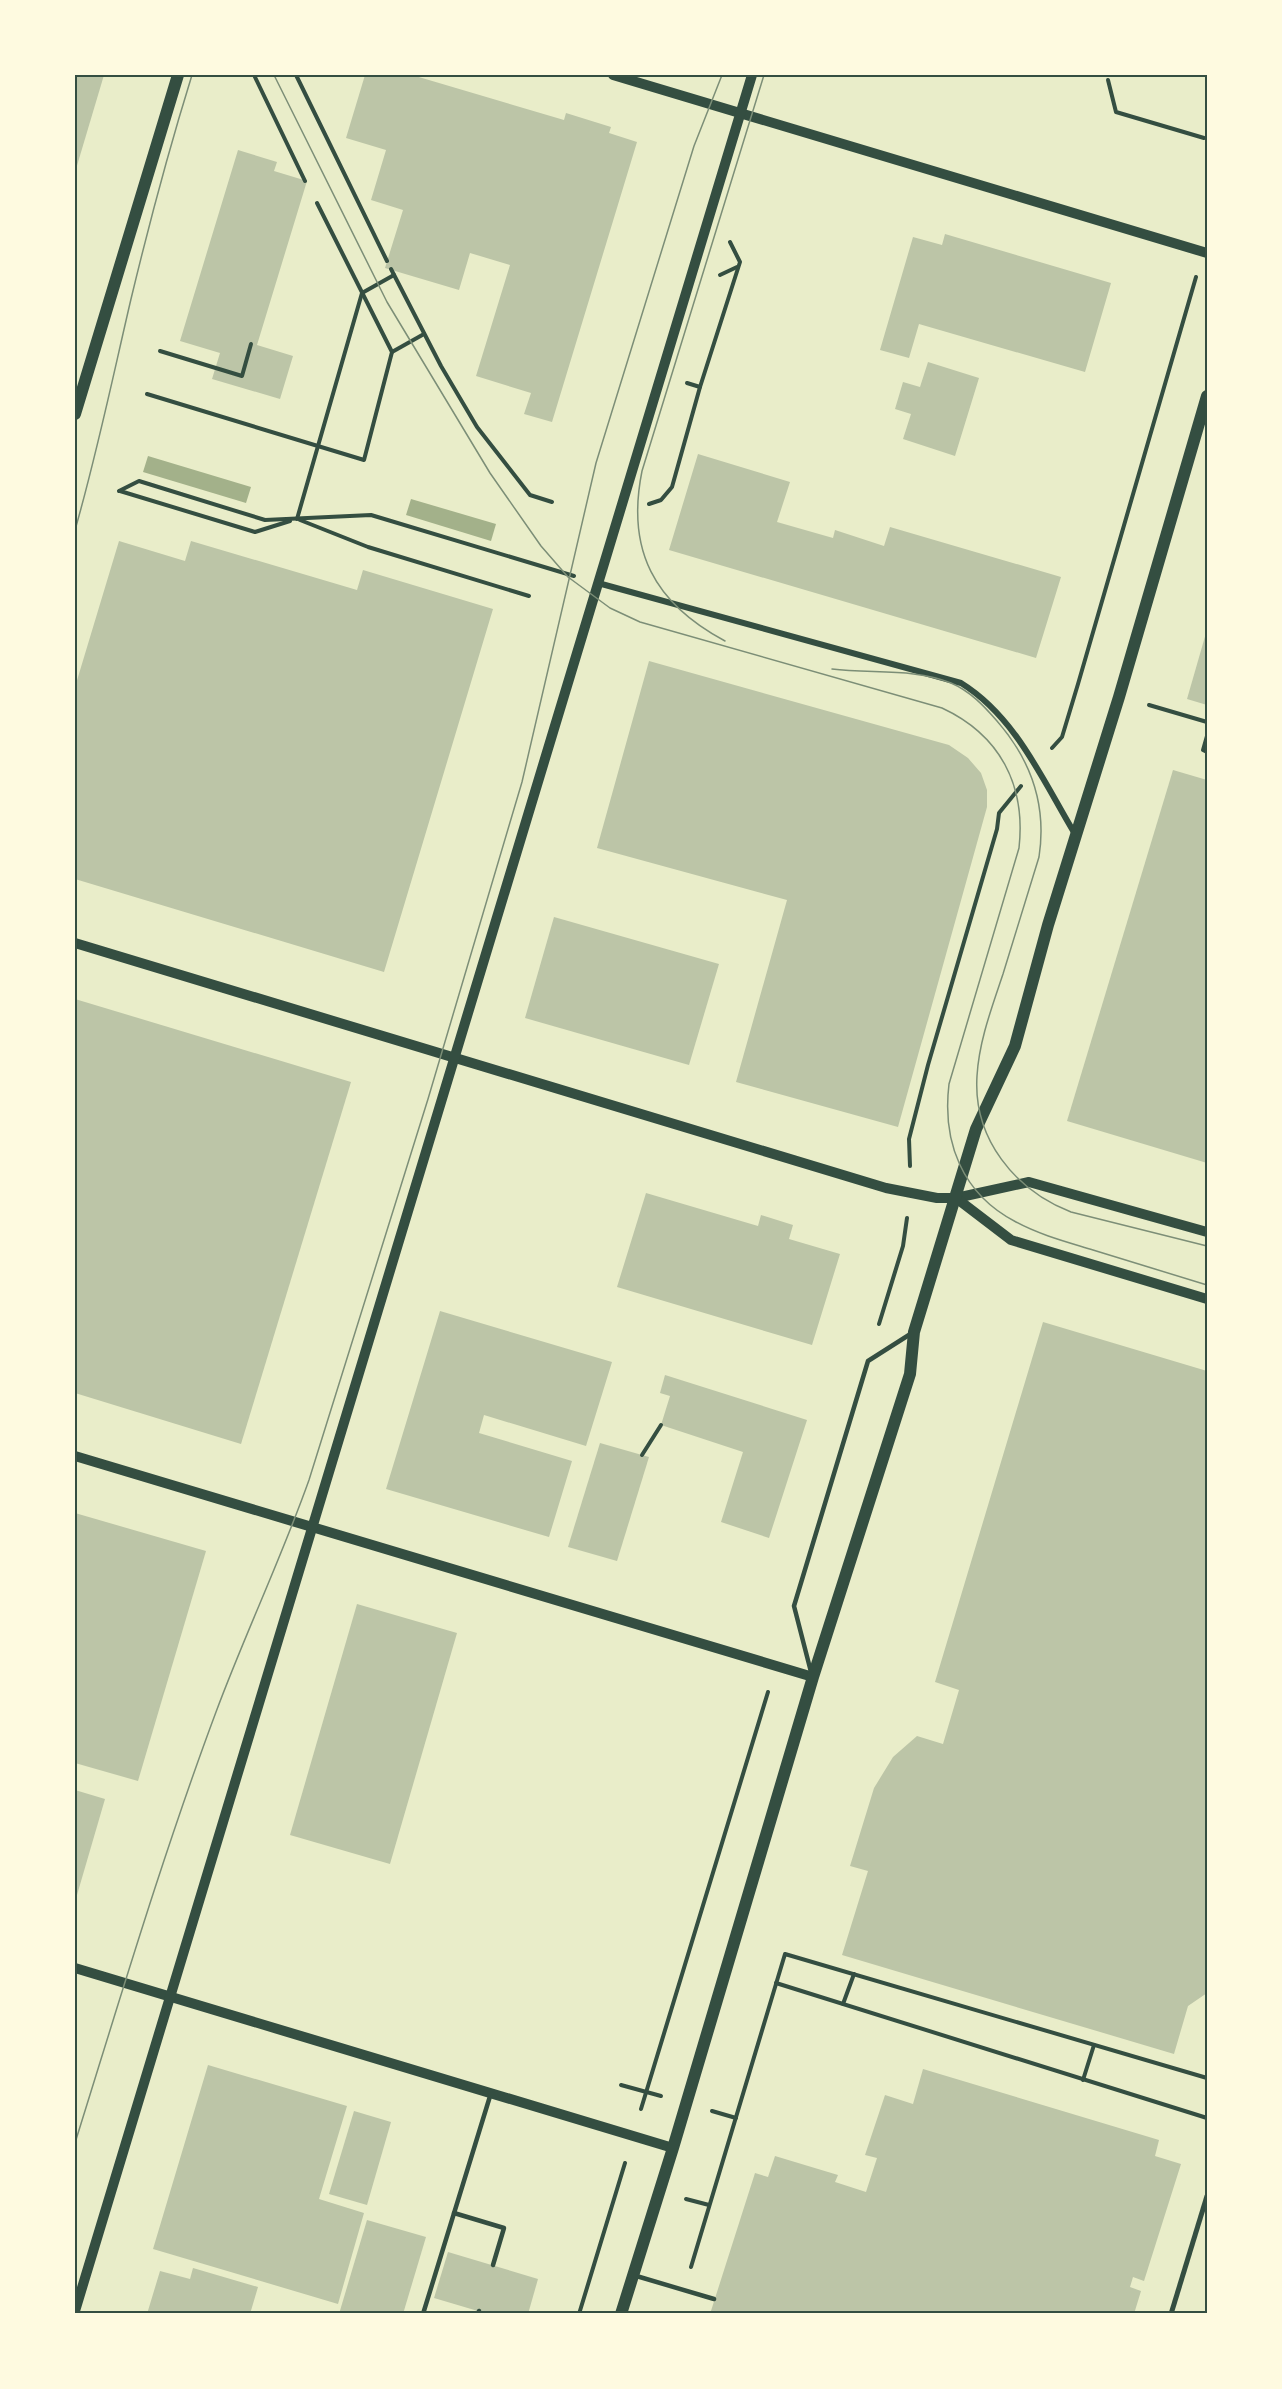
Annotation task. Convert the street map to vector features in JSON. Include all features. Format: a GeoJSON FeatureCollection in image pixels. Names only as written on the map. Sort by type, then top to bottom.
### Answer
{"type":"FeatureCollection","features":[{"type":"Feature","properties":{"kind":"main road"},"geometry":{"type":"LineString","coordinates":[[75,414],[178,75]]}},
{"type":"Feature","properties":{"kind":"main road"},"geometry":{"type":"LineString","coordinates":[[621,2314],[673,2148],[813,1677],[910,1374],[914,1332],[981,1117],[1015,1046],[1075,835],[1119,697],[1207,396]]}},
{"type":"Feature","properties":{"kind":"street"},"geometry":{"type":"LineString","coordinates":[[613,75],[1205,252]]}},
{"type":"Feature","properties":{"kind":"street"},"geometry":{"type":"LineString","coordinates":[[75,2311],[752,75]]}},
{"type":"Feature","properties":{"kind":"street"},"geometry":{"type":"LineString","coordinates":[[598,583],[953,680],[970,689],[995,712],[1021,742],[1075,835]]}},
{"type":"Feature","properties":{"kind":"street"},"geometry":{"type":"LineString","coordinates":[[75,943],[911,1194],[956,1198],[1029,1182],[1207,1232]]}},
{"type":"Feature","properties":{"kind":"street"},"geometry":{"type":"LineString","coordinates":[[956,1198],[1011,1240],[1207,1299]]}},
{"type":"Feature","properties":{"kind":"street"},"geometry":{"type":"LineString","coordinates":[[75,1455],[813,1677]]}},
{"type":"Feature","properties":{"kind":"street"},"geometry":{"type":"LineString","coordinates":[[75,1968],[673,2148]]}},
{"type":"Feature","properties":{"kind":"street"},"geometry":{"type":"LineString","coordinates":[[1171,2314],[1207,2196]]}},
{"type":"Feature","properties":{"kind":"lane"},"geometry":{"type":"LineString","coordinates":[[813,1677],[794,1606],[868,1361],[914,1332]]}},
{"type":"Feature","properties":{"kind":"lane"},"geometry":{"type":"LineString","coordinates":[[423,2314],[491,2093]]}},
{"type":"Feature","properties":{"kind":"lane"},"geometry":{"type":"LineString","coordinates":[[454,2213],[504,2228],[493,2265]]}},
{"type":"Feature","properties":{"kind":"lane"},"geometry":{"type":"LineString","coordinates":[[632,2274],[714,2299]]}},
{"type":"Feature","properties":{"kind":"path"},"geometry":{"type":"LineString","coordinates":[[254,75],[305,181]]}},
{"type":"Feature","properties":{"kind":"path"},"geometry":{"type":"LineString","coordinates":[[296,75],[387,261]]}},
{"type":"Feature","properties":{"kind":"path"},"geometry":{"type":"LineString","coordinates":[[1108,80],[1116,111],[1204,138]]}},
{"type":"Feature","properties":{"kind":"path"},"geometry":{"type":"LineString","coordinates":[[147,394],[364,460],[392,352],[317,203]]}},
{"type":"Feature","properties":{"kind":"path"},"geometry":{"type":"LineString","coordinates":[[868,1361],[903,1246],[911,1194],[909,1139],[928,1065],[997,829],[999,813],[1062,737],[1205,252]]}},
{"type":"Feature","properties":{"kind":"path"},"geometry":{"type":"LineString","coordinates":[[672,487],[700,387],[738,267]]}},
{"type":"Feature","properties":{"kind":"path"},"geometry":{"type":"LineString","coordinates":[[391,269],[424,334],[477,427],[530,495],[552,502]]}},
{"type":"Feature","properties":{"kind":"path"},"geometry":{"type":"LineString","coordinates":[[297,519],[362,293],[394,275]]}},
{"type":"Feature","properties":{"kind":"path"},"geometry":{"type":"LineString","coordinates":[[392,352],[424,334]]}},
{"type":"Feature","properties":{"kind":"path"},"geometry":{"type":"LineString","coordinates":[[160,351],[242,376],[250,344]]}},
{"type":"Feature","properties":{"kind":"path"},"geometry":{"type":"LineString","coordinates":[[686,384],[700,387]]}},
{"type":"Feature","properties":{"kind":"path"},"geometry":{"type":"LineString","coordinates":[[529,596],[368,547],[297,519],[255,532],[119,490],[139,481],[265,520],[371,515],[598,583]]}},
{"type":"Feature","properties":{"kind":"path"},"geometry":{"type":"LineString","coordinates":[[1149,705],[1207,722]]}},
{"type":"Feature","properties":{"kind":"path"},"geometry":{"type":"LineString","coordinates":[[1207,736],[1203,750],[1207,752]]}},
{"type":"Feature","properties":{"kind":"path"},"geometry":{"type":"LineString","coordinates":[[642,1455],[661,1425]]}},
{"type":"Feature","properties":{"kind":"path"},"geometry":{"type":"LineString","coordinates":[[579,2314],[776,1666]]}},
{"type":"Feature","properties":{"kind":"path"},"geometry":{"type":"LineString","coordinates":[[684,2290],[785,1954],[1207,2078]]}},
{"type":"Feature","properties":{"kind":"path"},"geometry":{"type":"LineString","coordinates":[[843,2004],[854,1974]]}},
{"type":"Feature","properties":{"kind":"path"},"geometry":{"type":"LineString","coordinates":[[776,1983],[1207,2118]]}},
{"type":"Feature","properties":{"kind":"path"},"geometry":{"type":"LineString","coordinates":[[1083,2079],[1094,2045]]}},
{"type":"Feature","properties":{"kind":"shaded area"},"geometry":{"type":"Polygon","coordinates":[[[148,456],[251,487],[246,503],[143,472],[148,456]]]}},
{"type":"Feature","properties":{"kind":"shaded area"},"geometry":{"type":"Polygon","coordinates":[[[411,499],[496,524],[491,541],[406,515],[411,499]]]}},
{"type":"Feature","properties":{"kind":"building"},"geometry":{"type":"Polygon","coordinates":[[[75,75],[104,75],[76,169],[75,169],[75,75]]]}},
{"type":"Feature","properties":{"kind":"building"},"geometry":{"type":"Polygon","coordinates":[[[365,75],[412,75],[564,120],[566,113],[611,127],[609,133],[637,142],[552,422],[524,414],[531,393],[476,376],[510,265],[470,253],[459,290],[385,268],[403,210],[371,200],[386,150],[346,138],[365,75]]]}},
{"type":"Feature","properties":{"kind":"building"},"geometry":{"type":"Polygon","coordinates":[[[238,150],[277,162],[274,171],[307,181],[257,345],[293,356],[280,399],[212,379],[220,353],[180,341],[238,150]]]}},
{"type":"Feature","properties":{"kind":"building"},"geometry":{"type":"Polygon","coordinates":[[[945,234],[1111,283],[1085,372],[919,324],[909,358],[880,350],[913,237],[942,245],[945,234]]]}},
{"type":"Feature","properties":{"kind":"building"},"geometry":{"type":"Polygon","coordinates":[[[928,362],[979,378],[955,456],[903,439],[911,414],[895,409],[903,382],[920,387],[928,362]]]}},
{"type":"Feature","properties":{"kind":"building"},"geometry":{"type":"Polygon","coordinates":[[[698,454],[790,482],[777,522],[833,538],[835,530],[884,546],[890,527],[1061,577],[1036,658],[669,550],[698,454]]]}},
{"type":"Feature","properties":{"kind":"building"},"geometry":{"type":"Polygon","coordinates":[[[119,541],[185,561],[191,541],[357,590],[363,570],[493,609],[384,972],[75,879],[75,687],[119,541]]]}},
{"type":"Feature","properties":{"kind":"building"},"geometry":{"type":"Polygon","coordinates":[[[1207,633],[1207,705],[1187,699],[1207,633]]]}},
{"type":"Feature","properties":{"kind":"building"},"geometry":{"type":"Polygon","coordinates":[[[649,661],[949,745],[968,758],[981,773],[987,790],[987,807],[898,1127],[736,1082],[787,900],[597,848],[649,661]]]}},
{"type":"Feature","properties":{"kind":"building"},"geometry":{"type":"Polygon","coordinates":[[[1173,770],[1207,780],[1207,1163],[1067,1121],[1173,770]]]}},
{"type":"Feature","properties":{"kind":"building"},"geometry":{"type":"Polygon","coordinates":[[[554,917],[719,964],[689,1065],[525,1018],[554,917]]]}},
{"type":"Feature","properties":{"kind":"building"},"geometry":{"type":"Polygon","coordinates":[[[75,999],[351,1082],[241,1444],[75,1393],[75,999]]]}},
{"type":"Feature","properties":{"kind":"building"},"geometry":{"type":"Polygon","coordinates":[[[646,1193],[758,1226],[761,1215],[793,1225],[789,1239],[840,1254],[812,1345],[617,1287],[646,1193]]]}},
{"type":"Feature","properties":{"kind":"building"},"geometry":{"type":"Polygon","coordinates":[[[440,1311],[612,1362],[586,1446],[484,1415],[479,1433],[572,1461],[549,1537],[386,1489],[440,1311]]]}},
{"type":"Feature","properties":{"kind":"building"},"geometry":{"type":"Polygon","coordinates":[[[1043,1322],[1207,1371],[1207,1993],[1188,2006],[1174,2054],[842,1955],[868,1871],[850,1866],[874,1788],[893,1757],[917,1736],[943,1744],[959,1690],[935,1682],[1043,1322]]]}},
{"type":"Feature","properties":{"kind":"building"},"geometry":{"type":"Polygon","coordinates":[[[665,1375],[807,1420],[769,1538],[721,1522],[743,1452],[661,1425],[670,1396],[660,1393],[665,1375]]]}},
{"type":"Feature","properties":{"kind":"building"},"geometry":{"type":"Polygon","coordinates":[[[600,1443],[649,1457],[617,1561],[568,1547],[600,1443]]]}},
{"type":"Feature","properties":{"kind":"building"},"geometry":{"type":"Polygon","coordinates":[[[75,1513],[206,1551],[138,1781],[75,1763],[75,1513]]]}},
{"type":"Feature","properties":{"kind":"building"},"geometry":{"type":"Polygon","coordinates":[[[357,1604],[457,1633],[390,1864],[290,1835],[357,1604]]]}},
{"type":"Feature","properties":{"kind":"building"},"geometry":{"type":"Polygon","coordinates":[[[75,1790],[105,1799],[77,1895],[75,1894],[75,1790]]]}},
{"type":"Feature","properties":{"kind":"building"},"geometry":{"type":"Polygon","coordinates":[[[208,2065],[347,2106],[319,2199],[364,2213],[338,2304],[153,2249],[208,2065]]]}},
{"type":"Feature","properties":{"kind":"building"},"geometry":{"type":"Polygon","coordinates":[[[923,2069],[1159,2140],[1155,2156],[1181,2164],[1144,2281],[1133,2277],[1130,2287],[1141,2291],[1134,2314],[710,2314],[755,2173],[768,2177],[775,2156],[838,2175],[835,2182],[866,2192],[877,2158],[865,2155],[885,2095],[913,2104],[923,2069]]]}},
{"type":"Feature","properties":{"kind":"building"},"geometry":{"type":"Polygon","coordinates":[[[354,2111],[391,2122],[367,2205],[329,2194],[354,2111]]]}},
{"type":"Feature","properties":{"kind":"building"},"geometry":{"type":"Polygon","coordinates":[[[367,2220],[426,2237],[403,2314],[339,2314],[367,2220]]]}},
{"type":"Feature","properties":{"kind":"building"},"geometry":{"type":"Polygon","coordinates":[[[448,2252],[538,2279],[528,2314],[488,2314],[434,2298],[448,2252]]]}},
{"type":"Feature","properties":{"kind":"building"},"geometry":{"type":"Polygon","coordinates":[[[193,2268],[258,2287],[250,2314],[147,2314],[160,2271],[190,2279],[193,2268]]]}},
{"type":"Feature","properties":{"kind":"tram line"},"geometry":{"type":"LineString","coordinates":[[75,530],[98,444],[145,243],[192,75]]}},
{"type":"Feature","properties":{"kind":"tram line"},"geometry":{"type":"LineString","coordinates":[[274,75],[387,302],[490,473],[541,546],[568,577],[610,608],[640,622],[942,708],[979,732],[994,748],[1005,764],[1013,783],[1018,803],[1019,848],[949,1084],[949,1126],[960,1164],[969,1181],[982,1197],[997,1210],[1025,1227],[1207,1285]]}},
{"type":"Feature","properties":{"kind":"tram line"},"geometry":{"type":"LineString","coordinates":[[75,2143],[142,1927],[197,1765],[227,1683],[309,1480],[428,1099],[522,782],[596,463],[694,146],[722,75]]}},
{"type":"Feature","properties":{"kind":"tram line"},"geometry":{"type":"LineString","coordinates":[[725,641],[700,626],[680,610],[663,591],[651,571],[643,549],[638,526],[638,499],[642,471],[764,75]]}},
{"type":"Feature","properties":{"kind":"tram line"},"geometry":{"type":"LineString","coordinates":[[832,669],[923,675],[958,686],[982,704],[1009,736],[1019,751],[1034,784],[1041,819],[1039,857],[980,1050],[977,1076],[978,1099],[982,1121],[990,1141],[1016,1176],[1032,1190],[1071,1212],[1207,1246]]}}]}
